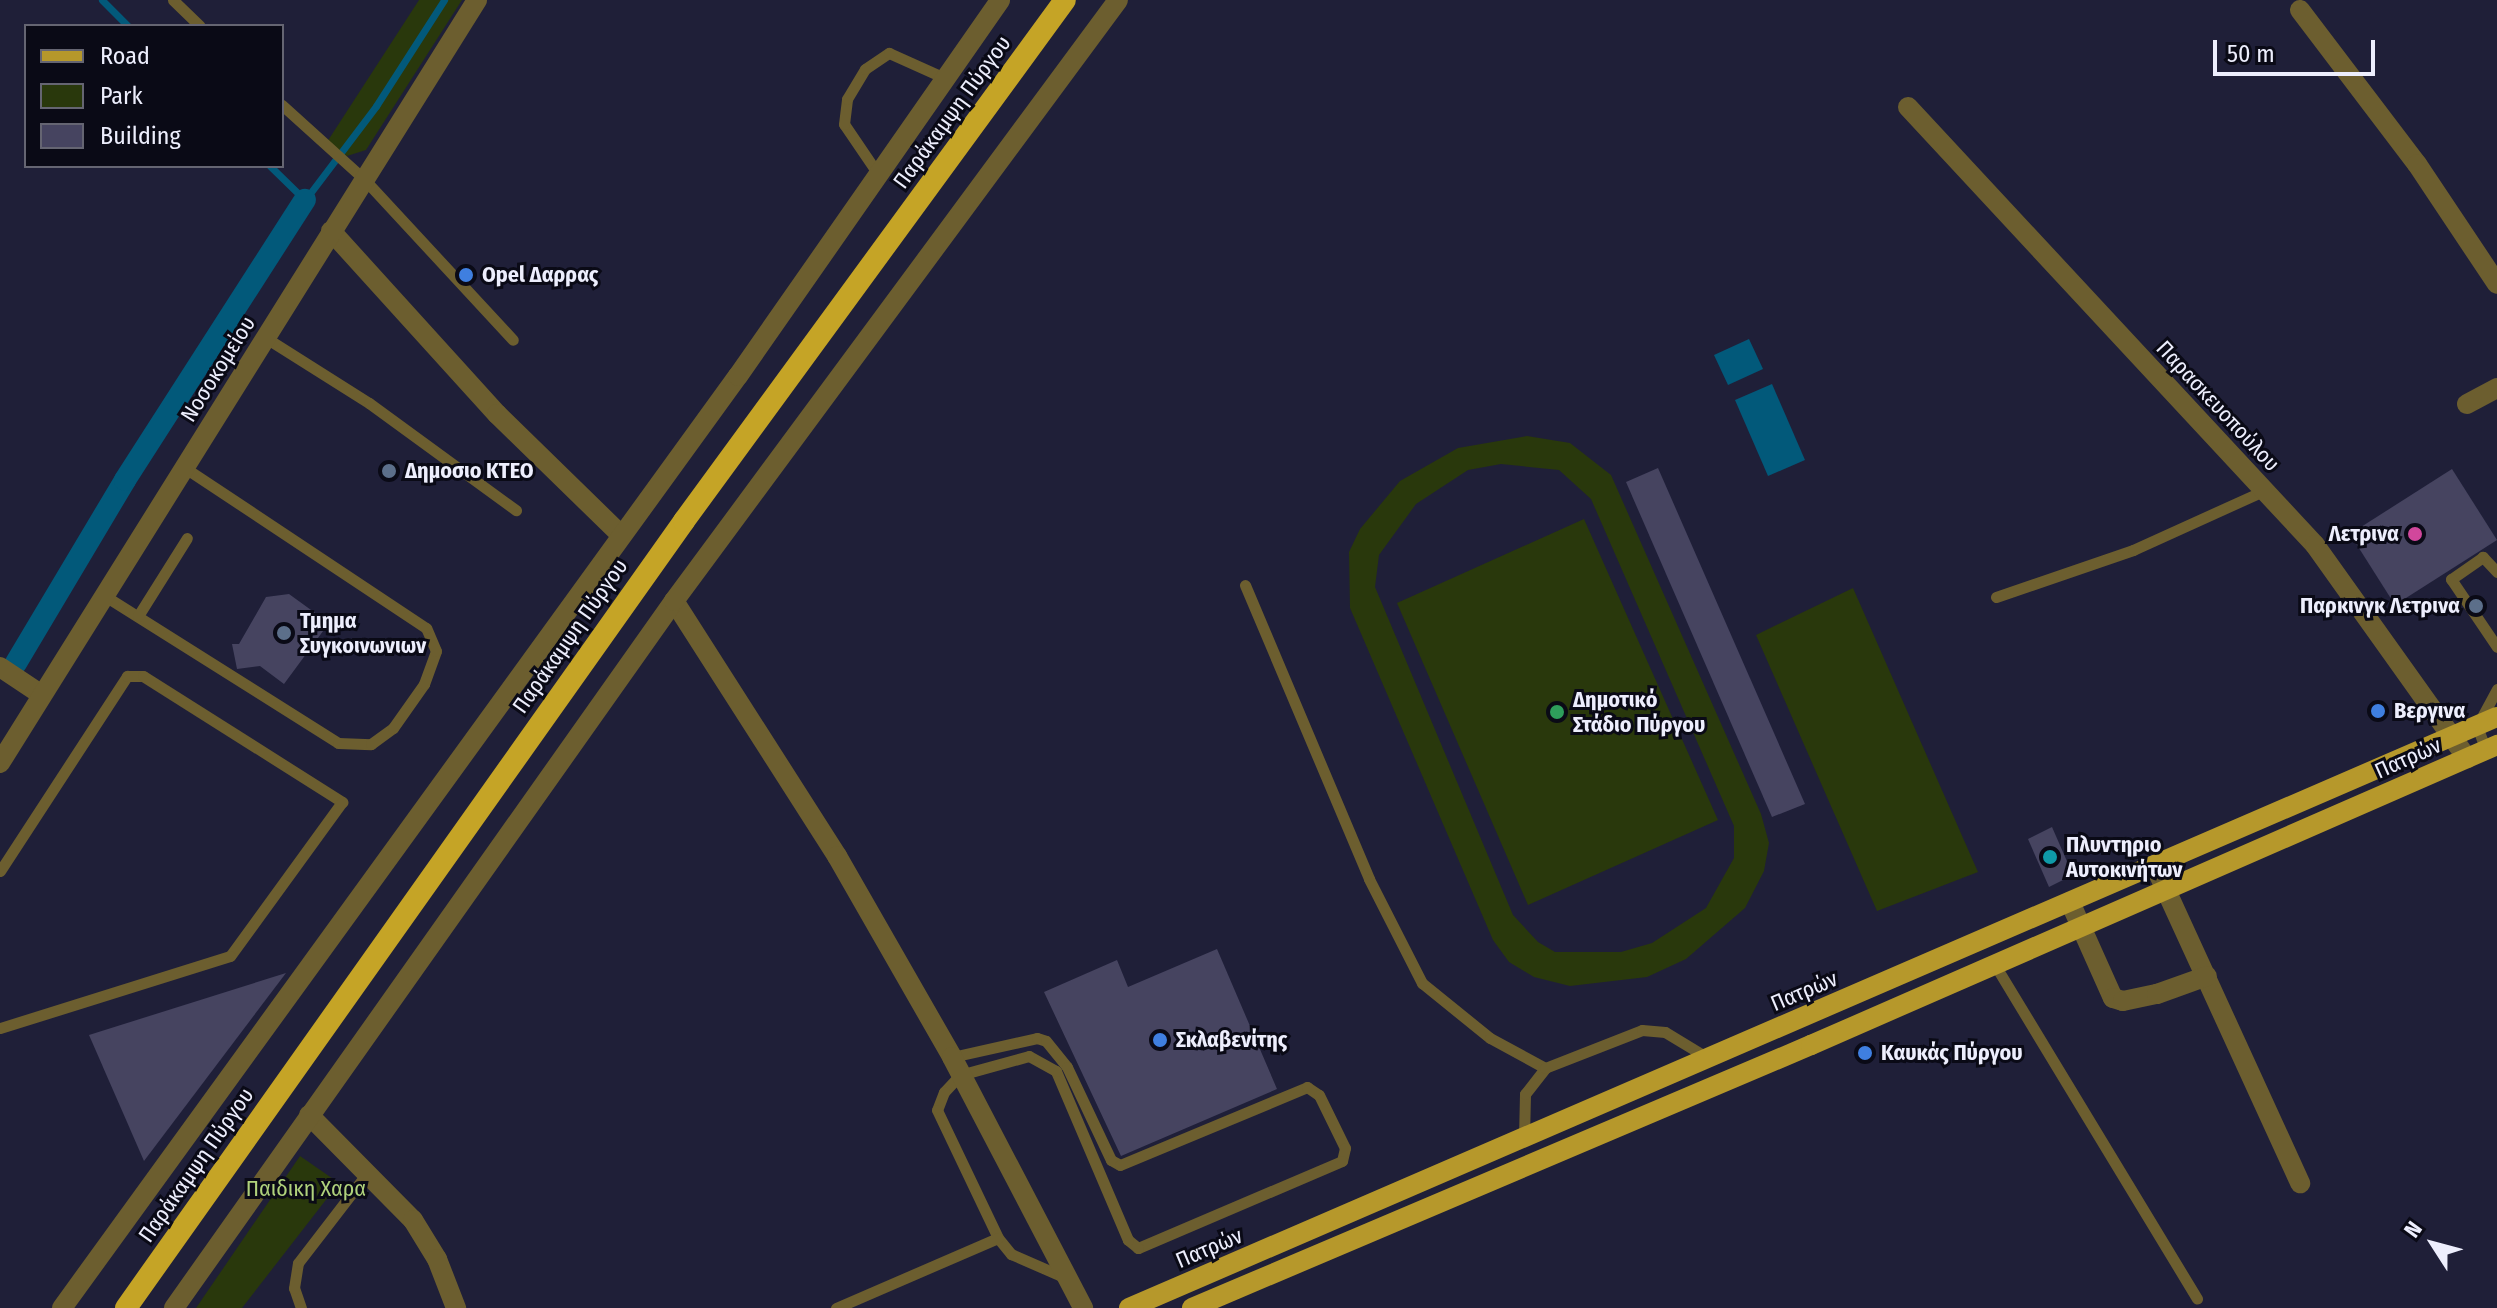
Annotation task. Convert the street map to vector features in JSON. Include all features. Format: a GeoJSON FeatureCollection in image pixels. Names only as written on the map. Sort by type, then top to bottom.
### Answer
{"type":"FeatureCollection","features":[{"type":"Feature","properties":{"kind":"highway","name":"Παράκαμψη Πύργου"},"geometry":{"type":"LineString","coordinates":[[126,1308],[684,521],[1065,0]]}},
{"type":"Feature","properties":{"kind":"main road","name":"Πατρών"},"geometry":{"type":"LineString","coordinates":[[1129,1308],[2497,717]]}},
{"type":"Feature","properties":{"kind":"main road","name":"Πατρών"},"geometry":{"type":"LineString","coordinates":[[1192,1308],[1995,965],[2483,751]]}},
{"type":"Feature","properties":{"kind":"main road"},"geometry":{"type":"LineString","coordinates":[[1400,1191],[1412,1212]]}},
{"type":"Feature","properties":{"kind":"street","name":"Νοσοκομείου"},"geometry":{"type":"LineString","coordinates":[[0,763],[477,0]]}},
{"type":"Feature","properties":{"kind":"street"},"geometry":{"type":"LineString","coordinates":[[62,1308],[1000,0]]}},
{"type":"Feature","properties":{"kind":"street"},"geometry":{"type":"LineString","coordinates":[[174,1308],[674,601],[1118,0]]}},
{"type":"Feature","properties":{"kind":"street"},"geometry":{"type":"LineString","coordinates":[[2300,10],[2417,164],[2497,284]]}},
{"type":"Feature","properties":{"kind":"street","name":"Παρασκευοπούλου"},"geometry":{"type":"LineString","coordinates":[[1908,107],[2315,545],[2453,737],[2483,751]]}},
{"type":"Feature","properties":{"kind":"street"},"geometry":{"type":"LineString","coordinates":[[331,231],[497,414],[620,534]]}},
{"type":"Feature","properties":{"kind":"street"},"geometry":{"type":"LineString","coordinates":[[2467,404],[2497,388]]}},
{"type":"Feature","properties":{"kind":"street"},"geometry":{"type":"LineString","coordinates":[[674,601],[837,856],[956,1066],[1083,1308]]}},
{"type":"Feature","properties":{"kind":"street"},"geometry":{"type":"LineString","coordinates":[[0,667],[42,695]]}},
{"type":"Feature","properties":{"kind":"street"},"geometry":{"type":"LineString","coordinates":[[2155,866],[2300,1183]]}},
{"type":"Feature","properties":{"kind":"street"},"geometry":{"type":"LineString","coordinates":[[2070,902],[2106,989],[2118,1000],[2207,976]]}},
{"type":"Feature","properties":{"kind":"street"},"geometry":{"type":"LineString","coordinates":[[309,1115],[413,1220],[437,1259],[456,1308]]}},
{"type":"Feature","properties":{"kind":"lane"},"geometry":{"type":"LineString","coordinates":[[173,0],[198,24]]}},
{"type":"Feature","properties":{"kind":"lane"},"geometry":{"type":"LineString","coordinates":[[878,174],[844,124],[847,99],[865,69],[889,53],[945,78]]}},
{"type":"Feature","properties":{"kind":"lane"},"geometry":{"type":"LineString","coordinates":[[284,107],[364,179],[513,340]]}},
{"type":"Feature","properties":{"kind":"lane"},"geometry":{"type":"LineString","coordinates":[[266,338],[369,403],[516,510]]}},
{"type":"Feature","properties":{"kind":"lane"},"geometry":{"type":"LineString","coordinates":[[105,596],[338,743],[354,746],[371,744],[393,728],[424,684],[436,651],[426,628],[403,608],[185,468]]}},
{"type":"Feature","properties":{"kind":"lane"},"geometry":{"type":"LineString","coordinates":[[1996,597],[2133,550],[2263,491]]}},
{"type":"Feature","properties":{"kind":"lane"},"geometry":{"type":"LineString","coordinates":[[138,616],[187,538]]}},
{"type":"Feature","properties":{"kind":"lane"},"geometry":{"type":"LineString","coordinates":[[2497,572],[2483,557],[2451,579],[2497,647]]}},
{"type":"Feature","properties":{"kind":"lane"},"geometry":{"type":"LineString","coordinates":[[1245,585],[1369,879],[1422,983],[1490,1038],[1545,1068]]}},
{"type":"Feature","properties":{"kind":"lane"},"geometry":{"type":"LineString","coordinates":[[0,871],[122,679],[135,674],[301,772],[342,802],[230,956],[0,1028]]}},
{"type":"Feature","properties":{"kind":"lane"},"geometry":{"type":"LineString","coordinates":[[2483,751],[2477,726],[2497,689]]}},
{"type":"Feature","properties":{"kind":"lane"},"geometry":{"type":"LineString","coordinates":[[1995,965],[2197,1299]]}},
{"type":"Feature","properties":{"kind":"lane"},"geometry":{"type":"LineString","coordinates":[[1524,1138],[1525,1094],[1545,1068],[1642,1030],[1665,1032],[1708,1058]]}},
{"type":"Feature","properties":{"kind":"lane"},"geometry":{"type":"LineString","coordinates":[[956,1066],[1029,1056],[1056,1071],[1128,1240],[1138,1248],[1346,1156],[1319,1095],[1307,1087],[1117,1165],[1067,1067],[1046,1041],[1037,1038],[956,1066],[937,1110],[998,1238],[1011,1254],[1067,1278]]}},
{"type":"Feature","properties":{"kind":"lane"},"geometry":{"type":"LineString","coordinates":[[301,1308],[294,1288],[298,1263],[368,1172]]}},
{"type":"Feature","properties":{"kind":"lane"},"geometry":{"type":"LineString","coordinates":[[836,1308],[998,1238]]}},
{"type":"Feature","properties":{"kind":"green space"},"geometry":{"type":"Polygon","coordinates":[[[419,0],[462,0],[366,150],[347,156],[327,142],[419,0]]]}},
{"type":"Feature","properties":{"kind":"green space"},"geometry":{"type":"Polygon","coordinates":[[[1527,436],[1570,443],[1611,475],[1761,814],[1769,843],[1764,871],[1745,908],[1686,959],[1647,977],[1570,986],[1534,977],[1509,962],[1493,940],[1350,608],[1349,552],[1360,529],[1400,481],[1458,448],[1527,436]],[[1501,464],[1468,470],[1416,504],[1379,555],[1375,587],[1513,915],[1538,942],[1555,952],[1621,952],[1652,943],[1706,908],[1734,858],[1734,826],[1591,499],[1559,470],[1501,464]]]}},
{"type":"Feature","properties":{"kind":"green space","name":"Δημοτικό Στάδιο Πύργου"},"geometry":{"type":"Polygon","coordinates":[[[1584,519],[1718,820],[1528,905],[1397,603],[1584,519]]]}},
{"type":"Feature","properties":{"kind":"green space"},"geometry":{"type":"Polygon","coordinates":[[[1853,588],[1978,872],[1877,911],[1756,635],[1853,588]]]}},
{"type":"Feature","properties":{"kind":"green space","name":"Παιδικη Χαρα"},"geometry":{"type":"Polygon","coordinates":[[[300,1156],[339,1183],[242,1308],[196,1308],[300,1156]]]}},
{"type":"Feature","properties":{"kind":"water"},"geometry":{"type":"Polygon","coordinates":[[[1749,339],[1763,369],[1728,385],[1714,355],[1749,339]]]}},
{"type":"Feature","properties":{"kind":"water"},"geometry":{"type":"Polygon","coordinates":[[[1772,384],[1805,460],[1768,476],[1735,400],[1772,384]]]}},
{"type":"Feature","properties":{"kind":"building"},"geometry":{"type":"Polygon","coordinates":[[[1658,468],[1805,804],[1772,817],[1626,482],[1658,468]]]}},
{"type":"Feature","properties":{"kind":"building"},"geometry":{"type":"Polygon","coordinates":[[[2452,469],[2497,540],[2395,605],[2350,534],[2452,469]]]}},
{"type":"Feature","properties":{"kind":"building","name":"Τμημα Συγκοινωνιων"},"geometry":{"type":"Polygon","coordinates":[[[289,594],[329,623],[284,684],[260,666],[237,669],[232,644],[239,644],[266,597],[289,594]]]}},
{"type":"Feature","properties":{"kind":"building","name":"Πλυντηριο Αυτοκινήτων"},"geometry":{"type":"Polygon","coordinates":[[[2052,827],[2073,875],[2049,887],[2028,839],[2052,827]]]}},
{"type":"Feature","properties":{"kind":"building","name":"Σκλαβενίτης"},"geometry":{"type":"Polygon","coordinates":[[[1217,949],[1277,1089],[1121,1156],[1044,992],[1117,960],[1128,987],[1217,949]]]}},
{"type":"Feature","properties":{"kind":"building"},"geometry":{"type":"Polygon","coordinates":[[[286,973],[144,1161],[89,1035],[286,973]]]}},
{"type":"Feature","properties":{"kind":"waterway"},"geometry":{"type":"LineString","coordinates":[[102,0],[126,24]]}},
{"type":"Feature","properties":{"kind":"waterway"},"geometry":{"type":"LineString","coordinates":[[272,168],[305,200],[376,106],[444,0]]}},
{"type":"Feature","properties":{"kind":"waterway"},"geometry":{"type":"LineString","coordinates":[[16,663],[125,480],[305,200]]}},
{"type":"Feature","properties":{"kind":"place","name":"Opel Δαρρας"},"geometry":{"type":"Point","coordinates":[466,275]}},
{"type":"Feature","properties":{"kind":"place","name":"Δημοσιο ΚΤΕΟ"},"geometry":{"type":"Point","coordinates":[389,471]}},
{"type":"Feature","properties":{"kind":"place","name":"Λετρινα"},"geometry":{"type":"Point","coordinates":[2415,534]}},
{"type":"Feature","properties":{"kind":"place","name":"Παρκινγκ Λετρινα"},"geometry":{"type":"Point","coordinates":[2476,606]}},
{"type":"Feature","properties":{"kind":"place","name":"Τμημα Συγκοινωνιων"},"geometry":{"type":"Point","coordinates":[284,633]}},
{"type":"Feature","properties":{"kind":"place","name":"Βεργινα"},"geometry":{"type":"Point","coordinates":[2378,711]}},
{"type":"Feature","properties":{"kind":"place","name":"Δημοτικό Στάδιο Πύργου"},"geometry":{"type":"Point","coordinates":[1557,712]}},
{"type":"Feature","properties":{"kind":"place","name":"Πλυντηριο Αυτοκινήτων"},"geometry":{"type":"Point","coordinates":[2050,857]}},
{"type":"Feature","properties":{"kind":"place","name":"Σκλαβενίτης"},"geometry":{"type":"Point","coordinates":[1160,1040]}},
{"type":"Feature","properties":{"kind":"place","name":"Καυκάς Πύργου"},"geometry":{"type":"Point","coordinates":[1865,1053]}}]}
